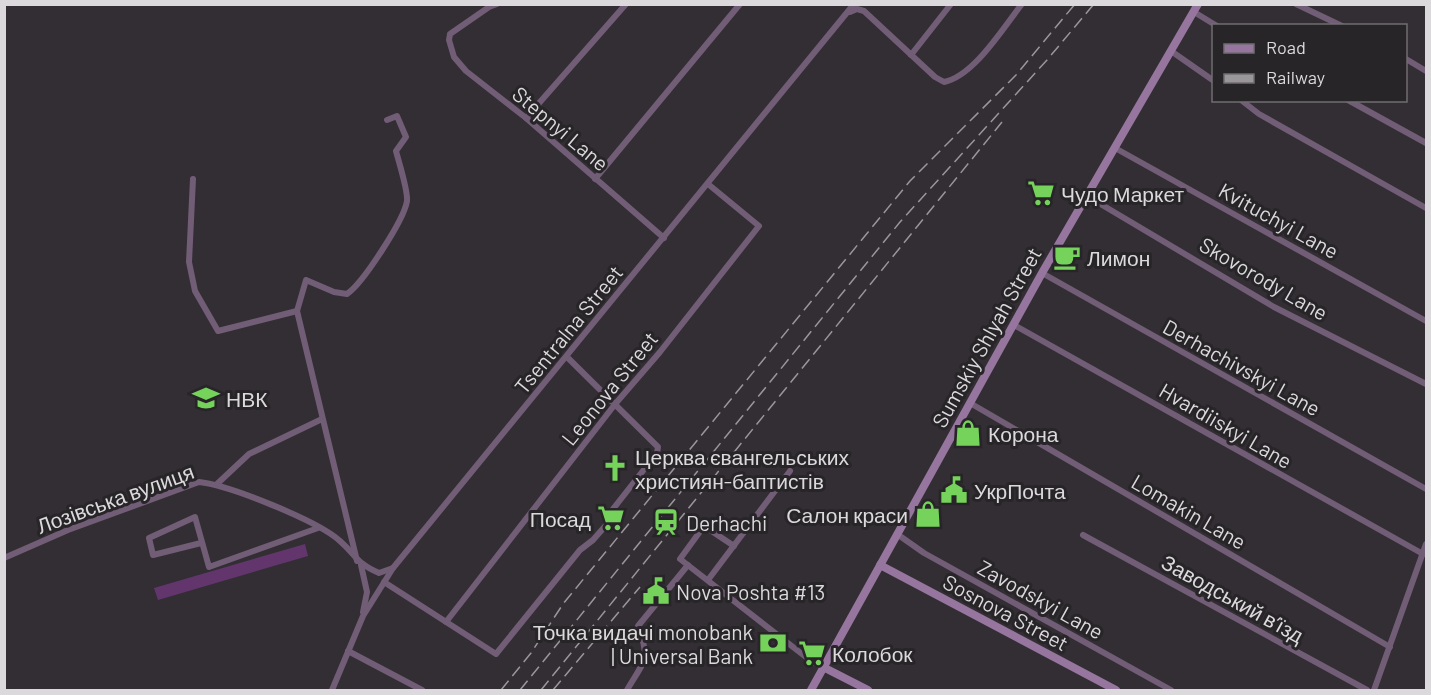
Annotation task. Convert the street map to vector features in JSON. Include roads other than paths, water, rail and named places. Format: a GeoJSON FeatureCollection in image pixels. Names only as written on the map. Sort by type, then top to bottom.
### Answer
{"type":"FeatureCollection","features":[{"type":"Feature","properties":{"kind":"main road","name":"Sumskiy Shlyah Street"},"geometry":{"type":"LineString","coordinates":[[811,690],[1042,273],[1196,8]]}},
{"type":"Feature","properties":{"kind":"main road","name":"Sosnova Street"},"geometry":{"type":"LineString","coordinates":[[880,565],[1116,690]]}},
{"type":"Feature","properties":{"kind":"main road"},"geometry":{"type":"LineString","coordinates":[[824,667],[868,690]]}},
{"type":"Feature","properties":{"kind":"street"},"geometry":{"type":"LineString","coordinates":[[489,6],[497,4]]}},
{"type":"Feature","properties":{"kind":"street"},"geometry":{"type":"LineString","coordinates":[[526,118],[626,4]]}},
{"type":"Feature","properties":{"kind":"street"},"geometry":{"type":"LineString","coordinates":[[595,179],[740,4]]}},
{"type":"Feature","properties":{"kind":"street","name":"Tsentralna Street"},"geometry":{"type":"LineString","coordinates":[[332,690],[363,616],[393,568],[850,12],[854,4]]}},
{"type":"Feature","properties":{"kind":"street"},"geometry":{"type":"LineString","coordinates":[[860,4],[864,11],[911,55],[935,77],[944,82],[962,76],[1023,4]]}},
{"type":"Feature","properties":{"kind":"street"},"geometry":{"type":"LineString","coordinates":[[911,55],[951,4]]}},
{"type":"Feature","properties":{"kind":"street"},"geometry":{"type":"LineString","coordinates":[[1296,4],[1338,24]]}},
{"type":"Feature","properties":{"kind":"street","name":"Stepnyi Lane"},"geometry":{"type":"LineString","coordinates":[[489,6],[450,34],[449,40],[454,57],[466,71],[526,118],[664,238]]}},
{"type":"Feature","properties":{"kind":"street"},"geometry":{"type":"LineString","coordinates":[[1196,8],[1215,24]]}},
{"type":"Feature","properties":{"kind":"street"},"geometry":{"type":"LineString","coordinates":[[850,12],[857,9],[864,11]]}},
{"type":"Feature","properties":{"kind":"street"},"geometry":{"type":"LineString","coordinates":[[1171,51],[1212,80]]}},
{"type":"Feature","properties":{"kind":"street"},"geometry":{"type":"LineString","coordinates":[[1407,60],[1426,71]]}},
{"type":"Feature","properties":{"kind":"street"},"geometry":{"type":"LineString","coordinates":[[1244,102],[1259,114],[1426,208]]}},
{"type":"Feature","properties":{"kind":"street"},"geometry":{"type":"LineString","coordinates":[[1352,102],[1426,143]]}},
{"type":"Feature","properties":{"kind":"street"},"geometry":{"type":"LineString","coordinates":[[363,616],[367,592],[322,419],[297,311],[306,280],[334,292],[347,294],[356,288],[388,239],[407,201],[396,151],[406,136],[398,116],[387,120]]}},
{"type":"Feature","properties":{"kind":"street","name":"Kvituchyi Lane"},"geometry":{"type":"LineString","coordinates":[[1115,148],[1426,321]]}},
{"type":"Feature","properties":{"kind":"street"},"geometry":{"type":"LineString","coordinates":[[193,179],[189,262],[195,291],[208,311],[214,328],[218,331],[297,311]]}},
{"type":"Feature","properties":{"kind":"street","name":"Leonova Street"},"geometry":{"type":"LineString","coordinates":[[446,622],[616,403],[660,352],[759,226],[708,184]]}},
{"type":"Feature","properties":{"kind":"street","name":"Skovorody Lane"},"geometry":{"type":"LineString","coordinates":[[1087,196],[1274,306],[1426,384]]}},
{"type":"Feature","properties":{"kind":"street","name":"Derhachivskyi Lane"},"geometry":{"type":"LineString","coordinates":[[1042,273],[1426,489]]}},
{"type":"Feature","properties":{"kind":"street","name":"Hvardiiskyi Lane"},"geometry":{"type":"LineString","coordinates":[[1014,325],[1423,554]]}},
{"type":"Feature","properties":{"kind":"street"},"geometry":{"type":"LineString","coordinates":[[384,582],[492,654],[500,652],[580,550],[607,524],[613,509],[657,453],[658,447],[567,357]]}},
{"type":"Feature","properties":{"kind":"street","name":"Lomakin Lane"},"geometry":{"type":"LineString","coordinates":[[970,404],[1390,647]]}},
{"type":"Feature","properties":{"kind":"street"},"geometry":{"type":"LineString","coordinates":[[217,484],[249,454],[322,419]]}},
{"type":"Feature","properties":{"kind":"street"},"geometry":{"type":"LineString","coordinates":[[708,580],[790,471]]}},
{"type":"Feature","properties":{"kind":"street","name":"Лозівська вулиця"},"geometry":{"type":"LineString","coordinates":[[4,558],[68,530],[200,482],[217,484],[318,528],[340,540],[359,563]]}},
{"type":"Feature","properties":{"kind":"street"},"geometry":{"type":"LineString","coordinates":[[201,543],[153,555],[149,538],[195,517],[209,567],[318,528]]}},
{"type":"Feature","properties":{"kind":"street"},"geometry":{"type":"LineString","coordinates":[[734,546],[704,526],[680,559],[812,661],[824,667]]}},
{"type":"Feature","properties":{"kind":"street","name":"Zavodskyi Lane"},"geometry":{"type":"LineString","coordinates":[[897,534],[924,553],[1171,690]]}},
{"type":"Feature","properties":{"kind":"street","name":"Заводський в’їзд"},"geometry":{"type":"LineString","coordinates":[[1083,535],[1367,690]]}},
{"type":"Feature","properties":{"kind":"street"},"geometry":{"type":"LineString","coordinates":[[1374,690],[1426,544]]}},
{"type":"Feature","properties":{"kind":"street"},"geometry":{"type":"LineString","coordinates":[[359,563],[379,573],[393,568]]}},
{"type":"Feature","properties":{"kind":"street"},"geometry":{"type":"LineString","coordinates":[[627,690],[646,657],[646,646],[638,626],[688,565]]}},
{"type":"Feature","properties":{"kind":"street"},"geometry":{"type":"LineString","coordinates":[[348,651],[422,690]]}},
{"type":"Feature","properties":{"kind":"railway"},"geometry":{"type":"LineString","coordinates":[[501,690],[531,653],[563,604],[910,181],[1016,75],[1075,4]]}},
{"type":"Feature","properties":{"kind":"railway"},"geometry":{"type":"LineString","coordinates":[[520,690],[900,222],[1047,60],[1094,4]]}},
{"type":"Feature","properties":{"kind":"railway"},"geometry":{"type":"LineString","coordinates":[[541,690],[1002,122]]}},
{"type":"Feature","properties":{"kind":"railway"},"geometry":{"type":"LineString","coordinates":[[553,690],[640,587]]}},
{"type":"Feature","properties":{"kind":"place","name":"Чудо Маркет"},"geometry":{"type":"Point","coordinates":[1041,193]}},
{"type":"Feature","properties":{"kind":"place","name":"Лимон"},"geometry":{"type":"Point","coordinates":[1067,257]}},
{"type":"Feature","properties":{"kind":"place","name":"НВК"},"geometry":{"type":"Point","coordinates":[206,398]}},
{"type":"Feature","properties":{"kind":"place","name":"Корона"},"geometry":{"type":"Point","coordinates":[968,433]}},
{"type":"Feature","properties":{"kind":"place","name":"Церква євангельських християн-баптистів"},"geometry":{"type":"Point","coordinates":[615,468]}},
{"type":"Feature","properties":{"kind":"place","name":"УкрПочта"},"geometry":{"type":"Point","coordinates":[954,490]}},
{"type":"Feature","properties":{"kind":"place","name":"Салон краси"},"geometry":{"type":"Point","coordinates":[928,514]}},
{"type":"Feature","properties":{"kind":"place","name":"Посад"},"geometry":{"type":"Point","coordinates":[611,518]}},
{"type":"Feature","properties":{"kind":"place","name":"Derhachi"},"geometry":{"type":"Point","coordinates":[666,522]}},
{"type":"Feature","properties":{"kind":"place","name":"Nova Poshta #13"},"geometry":{"type":"Point","coordinates":[656,591]}},
{"type":"Feature","properties":{"kind":"place","name":"Точка видачі monobank | Universal Bank"},"geometry":{"type":"Point","coordinates":[773,643]}},
{"type":"Feature","properties":{"kind":"place","name":"Колобок"},"geometry":{"type":"Point","coordinates":[812,653]}}]}
